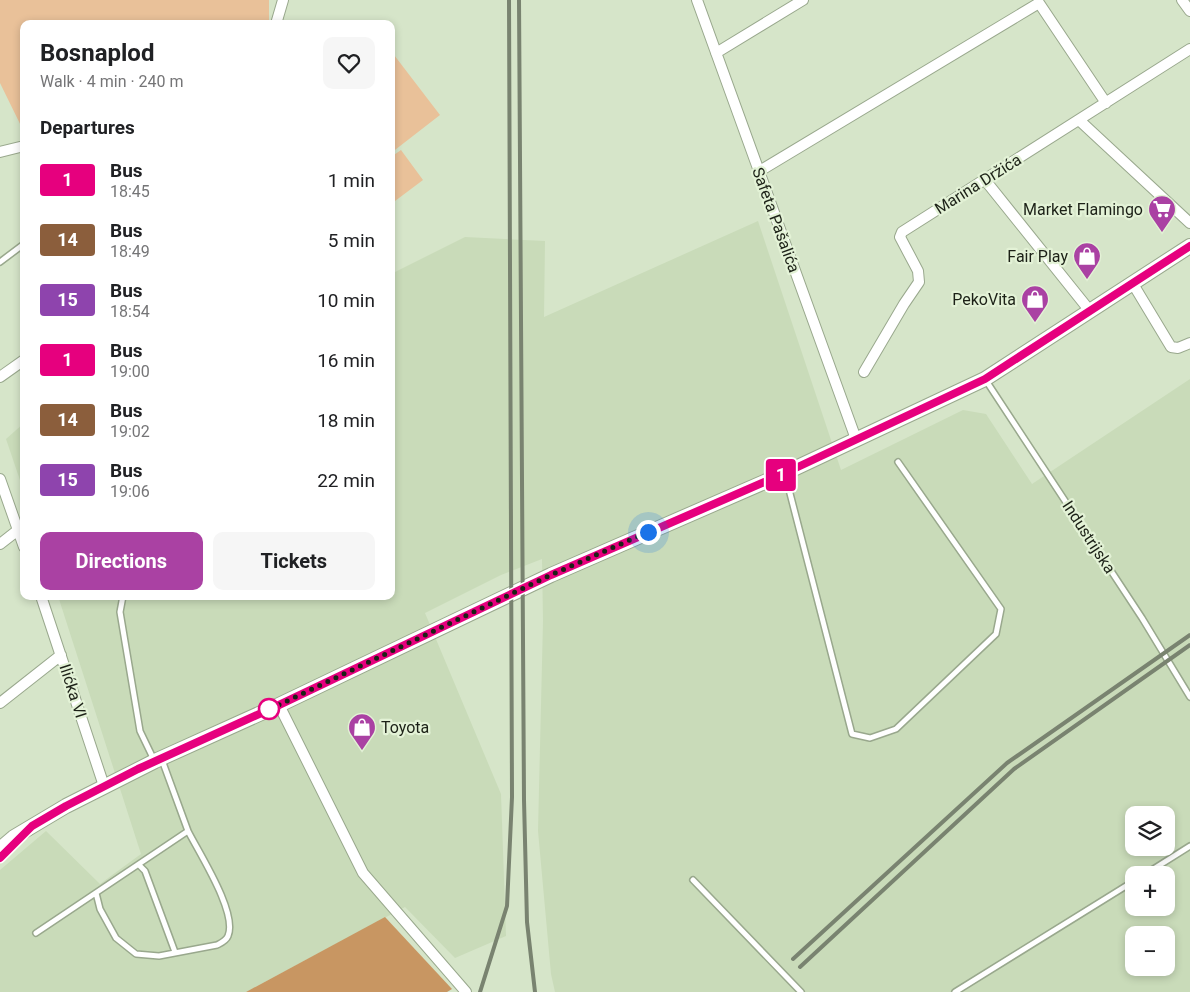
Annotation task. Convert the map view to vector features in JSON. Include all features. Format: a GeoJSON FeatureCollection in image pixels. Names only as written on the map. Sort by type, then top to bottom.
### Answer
{"type":"FeatureCollection","features":[{"type":"Feature","properties":{"kind":"main road"},"geometry":{"type":"LineString","coordinates":[[0,849],[32,826],[104,786],[158,760],[279,705],[551,575],[785,473],[985,379],[1190,246]]}},
{"type":"Feature","properties":{"kind":"main road"},"geometry":{"type":"LineString","coordinates":[[0,858],[32,826]]}},
{"type":"Feature","properties":{"kind":"street"},"geometry":{"type":"LineString","coordinates":[[277,20],[283,0]]}},
{"type":"Feature","properties":{"kind":"street","name":"Safeta Pašalića"},"geometry":{"type":"LineString","coordinates":[[697,0],[856,439]]}},
{"type":"Feature","properties":{"kind":"street"},"geometry":{"type":"LineString","coordinates":[[716,53],[803,0]]}},
{"type":"Feature","properties":{"kind":"street"},"geometry":{"type":"LineString","coordinates":[[1182,0],[1190,11]]}},
{"type":"Feature","properties":{"kind":"street"},"geometry":{"type":"LineString","coordinates":[[758,172],[1038,1],[1106,103]]}},
{"type":"Feature","properties":{"kind":"street","name":"Marina Držića"},"geometry":{"type":"LineString","coordinates":[[864,372],[920,278],[900,237],[902,232],[1190,49]]}},
{"type":"Feature","properties":{"kind":"street"},"geometry":{"type":"LineString","coordinates":[[1079,120],[1190,223]]}},
{"type":"Feature","properties":{"kind":"street"},"geometry":{"type":"LineString","coordinates":[[0,152],[20,148]]}},
{"type":"Feature","properties":{"kind":"street"},"geometry":{"type":"LineString","coordinates":[[985,180],[1090,312]]}},
{"type":"Feature","properties":{"kind":"street"},"geometry":{"type":"LineString","coordinates":[[1133,284],[1171,347],[1178,348],[1190,343]]}},
{"type":"Feature","properties":{"kind":"street"},"geometry":{"type":"LineString","coordinates":[[0,378],[20,363]]}},
{"type":"Feature","properties":{"kind":"street"},"geometry":{"type":"LineString","coordinates":[[0,479],[20,536]]}},
{"type":"Feature","properties":{"kind":"street"},"geometry":{"type":"LineString","coordinates":[[0,544],[18,530]]}},
{"type":"Feature","properties":{"kind":"street","name":"Ilićka VI"},"geometry":{"type":"LineString","coordinates":[[42,600],[104,786]]}},
{"type":"Feature","properties":{"kind":"street"},"geometry":{"type":"LineString","coordinates":[[0,703],[61,655]]}},
{"type":"Feature","properties":{"kind":"street"},"geometry":{"type":"LineString","coordinates":[[279,705],[363,873],[466,992]]}},
{"type":"Feature","properties":{"kind":"lane"},"geometry":{"type":"LineString","coordinates":[[0,262],[20,247]]}},
{"type":"Feature","properties":{"kind":"lane","name":"Industrijska"},"geometry":{"type":"LineString","coordinates":[[985,379],[1142,618],[1190,697]]}},
{"type":"Feature","properties":{"kind":"lane"},"geometry":{"type":"LineString","coordinates":[[785,473],[852,734],[870,738],[896,729],[966,664],[996,634],[1001,608],[898,462]]}},
{"type":"Feature","properties":{"kind":"lane"},"geometry":{"type":"LineString","coordinates":[[96,892],[105,921],[126,948],[136,954],[147,957],[217,945],[228,937],[230,918],[226,907],[188,831],[158,760],[140,731],[120,612],[123,600]]}},
{"type":"Feature","properties":{"kind":"lane"},"geometry":{"type":"LineString","coordinates":[[36,933],[188,831]]}},
{"type":"Feature","properties":{"kind":"lane"},"geometry":{"type":"LineString","coordinates":[[1158,866],[1190,846]]}},
{"type":"Feature","properties":{"kind":"lane"},"geometry":{"type":"LineString","coordinates":[[139,865],[145,871],[175,952]]}},
{"type":"Feature","properties":{"kind":"lane"},"geometry":{"type":"LineString","coordinates":[[693,880],[801,992]]}},
{"type":"Feature","properties":{"kind":"lane"},"geometry":{"type":"LineString","coordinates":[[955,992],[1125,887]]}},
{"type":"Feature","properties":{"kind":"shaded area"},"geometry":{"type":"Polygon","coordinates":[[[0,0],[269,0],[269,20],[20,20],[20,124],[0,83],[0,0]]]}},
{"type":"Feature","properties":{"kind":"shaded area"},"geometry":{"type":"Polygon","coordinates":[[[395,56],[440,115],[395,150],[395,56]]]}},
{"type":"Feature","properties":{"kind":"shaded area"},"geometry":{"type":"Polygon","coordinates":[[[401,150],[423,180],[395,201],[395,154],[401,150]]]}},
{"type":"Feature","properties":{"kind":"shaded area"},"geometry":{"type":"Polygon","coordinates":[[[758,221],[841,470],[963,410],[986,414],[1032,484],[1190,379],[1190,992],[555,992],[551,974],[538,831],[543,621],[542,559],[501,575],[425,613],[501,794],[506,936],[455,958],[405,907],[246,992],[0,992],[0,870],[46,831],[100,884],[141,854],[59,600],[395,600],[395,272],[465,237],[545,241],[544,317],[758,221]]]}},
{"type":"Feature","properties":{"kind":"shaded area"},"geometry":{"type":"Polygon","coordinates":[[[20,427],[20,480],[6,439],[20,427]]]}},
{"type":"Feature","properties":{"kind":"shaded area"},"geometry":{"type":"Polygon","coordinates":[[[385,917],[452,989],[447,992],[246,992],[385,917]]]}},
{"type":"Feature","properties":{"kind":"railway"},"geometry":{"type":"LineString","coordinates":[[480,992],[507,906],[512,797],[509,0]]}},
{"type":"Feature","properties":{"kind":"railway"},"geometry":{"type":"LineString","coordinates":[[519,0],[524,800],[527,922],[535,992]]}},
{"type":"Feature","properties":{"kind":"railway"},"geometry":{"type":"LineString","coordinates":[[793,959],[1007,763],[1190,635]]}},
{"type":"Feature","properties":{"kind":"railway"},"geometry":{"type":"LineString","coordinates":[[800,967],[1014,769],[1190,645]]}},
{"type":"Feature","properties":{"kind":"bus line","name":"1"},"geometry":{"type":"LineString","coordinates":[[0,858],[32,826],[66,806],[138,769],[279,705],[551,575],[785,473],[985,379],[1190,246]]}},
{"type":"Feature","properties":{"kind":"place","name":"Market Flamingo"},"geometry":{"type":"Point","coordinates":[1162,233]}},
{"type":"Feature","properties":{"kind":"place","name":"Fair Play"},"geometry":{"type":"Point","coordinates":[1087,280]}},
{"type":"Feature","properties":{"kind":"place","name":"PekoVita"},"geometry":{"type":"Point","coordinates":[1035,323]}},
{"type":"Feature","properties":{"kind":"place","name":"Toyota"},"geometry":{"type":"Point","coordinates":[362,751]}},
{"type":"Feature","properties":{"kind":"route"},"geometry":{"type":"LineString","coordinates":[[269,709],[262,713],[551,575],[648,532]]}}]}
